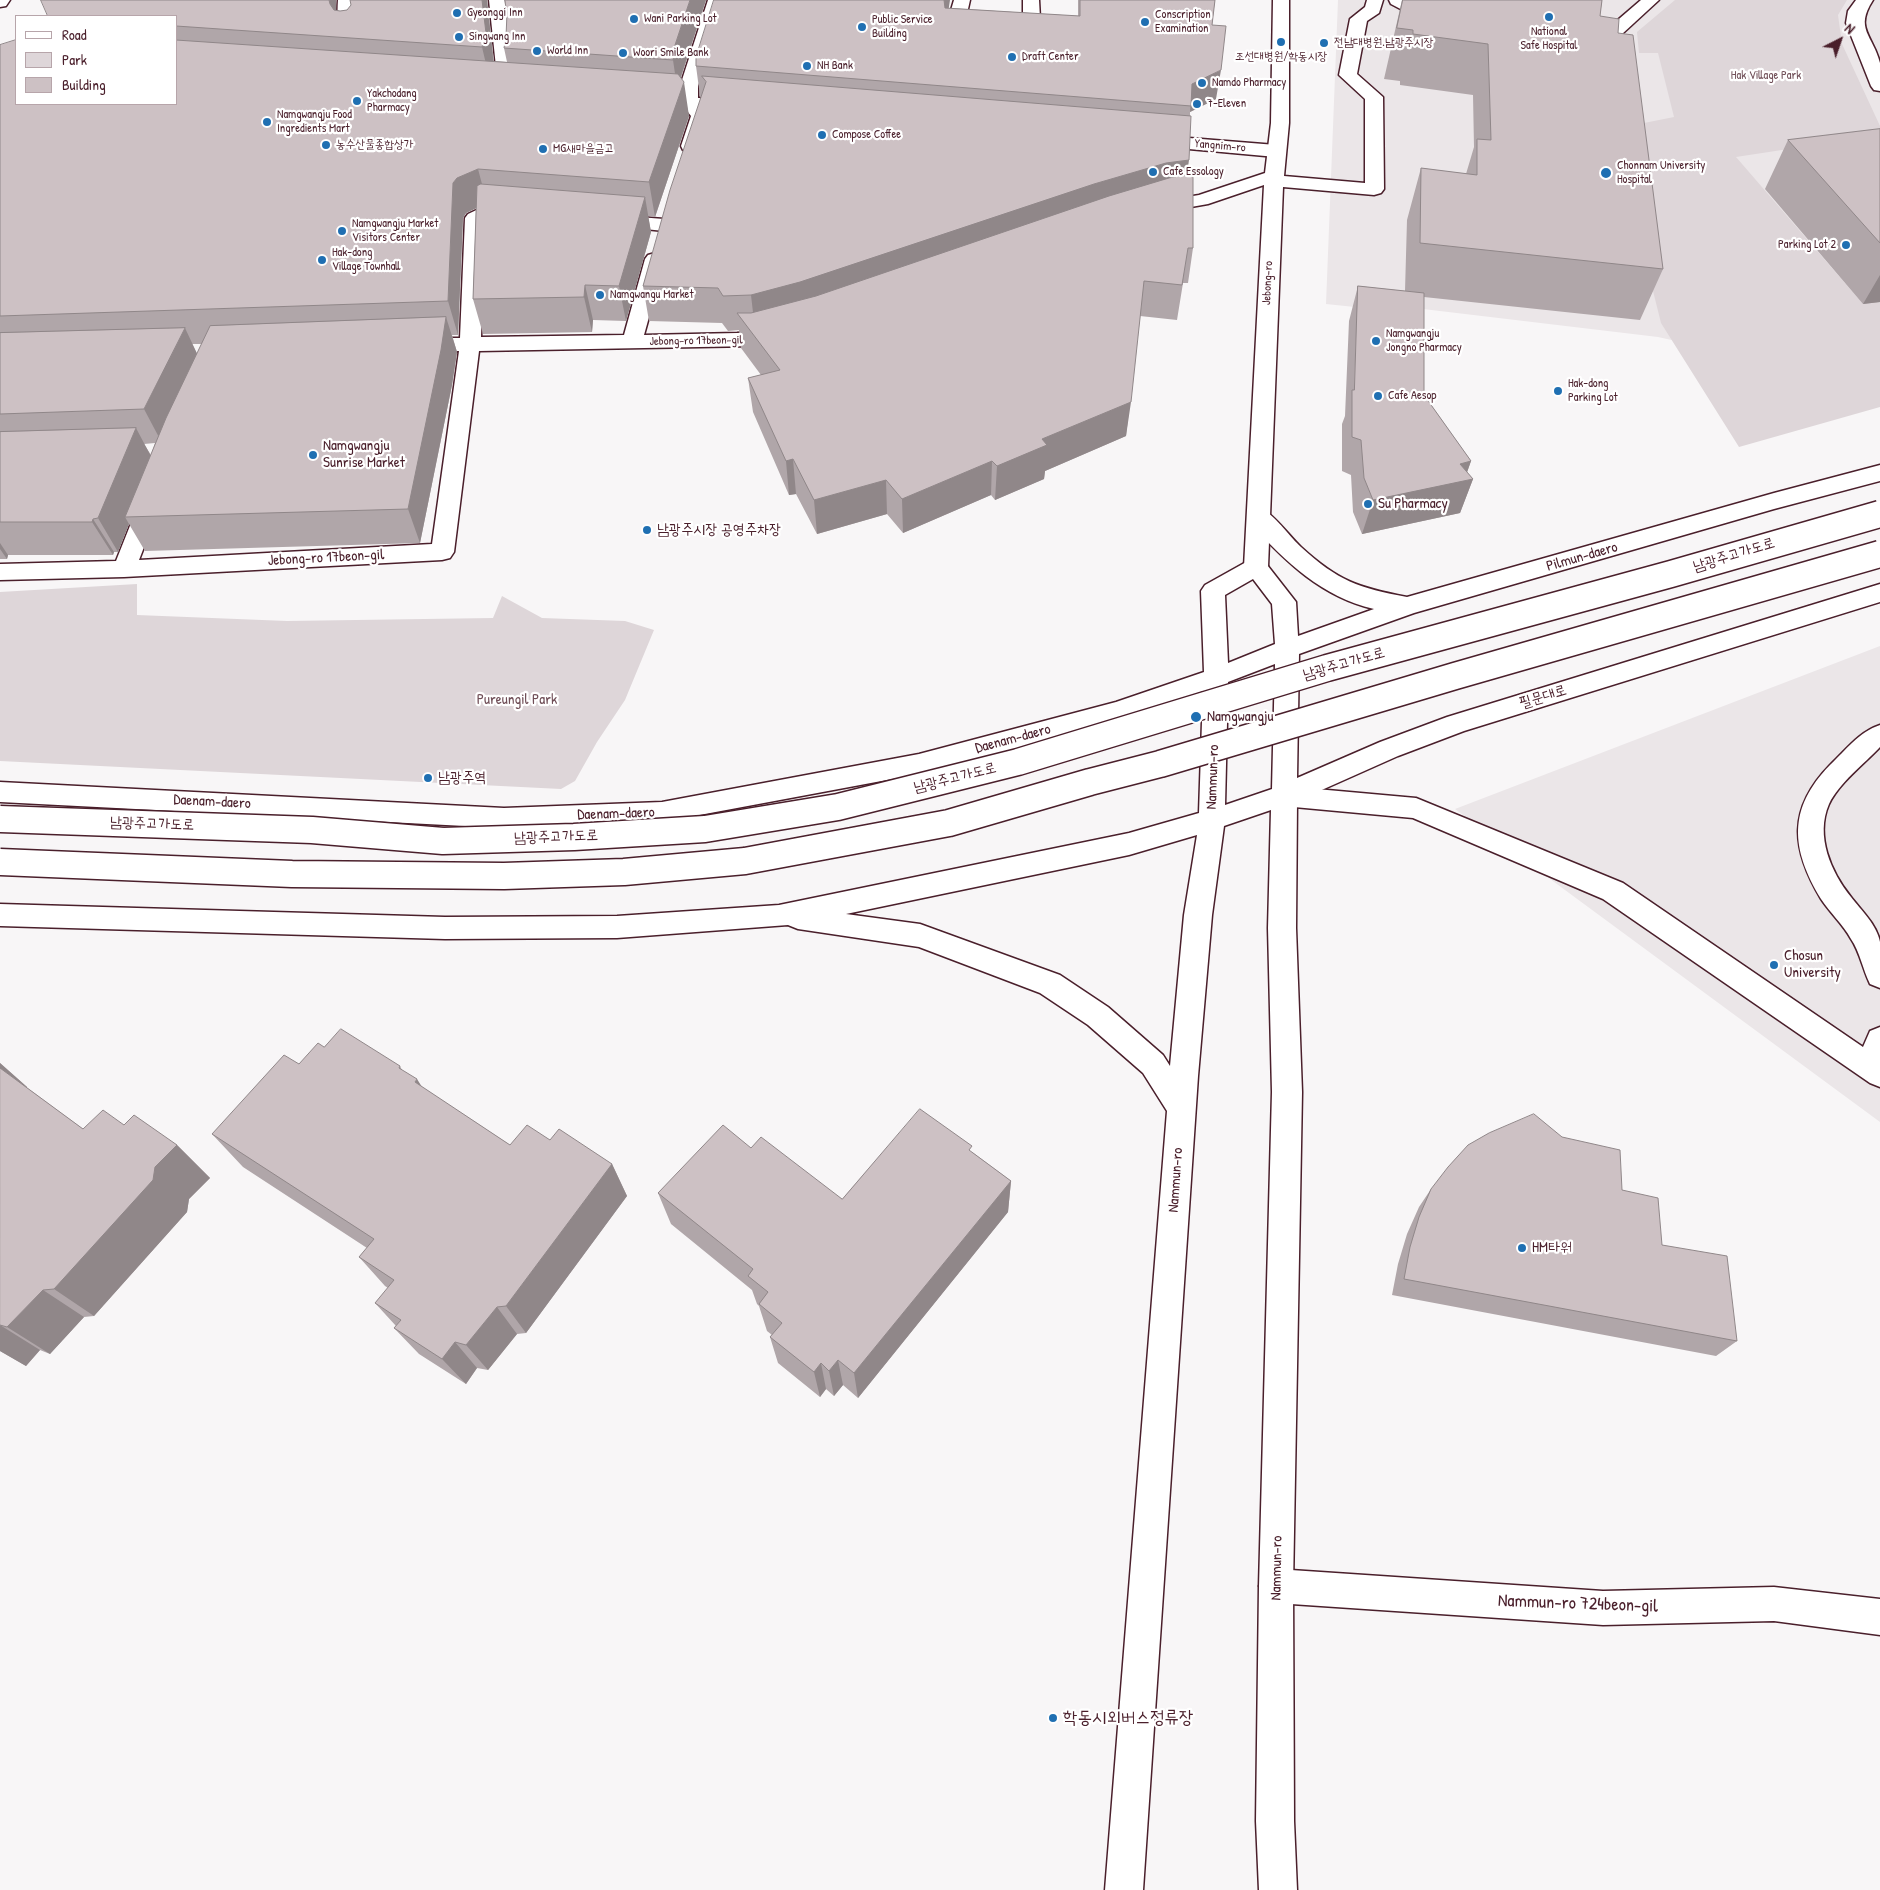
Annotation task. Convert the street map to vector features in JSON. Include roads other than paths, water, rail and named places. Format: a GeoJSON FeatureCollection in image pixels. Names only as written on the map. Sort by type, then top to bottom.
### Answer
{"type":"FeatureCollection","features":[{"type":"Feature","properties":{"kind":"main road"},"geometry":{"type":"LineString","coordinates":[[346,0],[345,16],[351,38]]}},
{"type":"Feature","properties":{"kind":"main road"},"geometry":{"type":"LineString","coordinates":[[497,0],[505,67],[499,88]]}},
{"type":"Feature","properties":{"kind":"main road"},"geometry":{"type":"LineString","coordinates":[[685,161],[700,116],[689,102],[689,86],[716,0]]}},
{"type":"Feature","properties":{"kind":"main road"},"geometry":{"type":"LineString","coordinates":[[954,27],[962,0]]}},
{"type":"Feature","properties":{"kind":"main road"},"geometry":{"type":"LineString","coordinates":[[1031,0],[1032,37]]}},
{"type":"Feature","properties":{"kind":"main road","name":"Jebong-ro"},"geometry":{"type":"LineString","coordinates":[[1256,567],[1261,412],[1274,178],[1280,122],[1281,0]]}},
{"type":"Feature","properties":{"kind":"main road"},"geometry":{"type":"LineString","coordinates":[[1142,211],[1201,200],[1274,178],[1374,189],[1374,97],[1348,76],[1359,19],[1373,10],[1375,0]]}},
{"type":"Feature","properties":{"kind":"main road"},"geometry":{"type":"LineString","coordinates":[[1397,0],[1436,21],[1451,24]]}},
{"type":"Feature","properties":{"kind":"main road"},"geometry":{"type":"LineString","coordinates":[[1573,43],[1603,42],[1651,0]]}},
{"type":"Feature","properties":{"kind":"main road"},"geometry":{"type":"LineString","coordinates":[[1865,0],[1857,12],[1855,23],[1880,86]]}},
{"type":"Feature","properties":{"kind":"main road"},"geometry":{"type":"LineString","coordinates":[[479,87],[518,90]]}},
{"type":"Feature","properties":{"kind":"main road"},"geometry":{"type":"LineString","coordinates":[[632,98],[749,107]]}},
{"type":"Feature","properties":{"kind":"main road","name":"Yangnim-ro"},"geometry":{"type":"LineString","coordinates":[[1137,139],[1276,151]]}},
{"type":"Feature","properties":{"kind":"main road","name":"Jebong-ro 17beon-gil"},"geometry":{"type":"LineString","coordinates":[[0,572],[124,569],[442,552],[470,343],[475,218],[487,211],[536,215]]}},
{"type":"Feature","properties":{"kind":"main road","name":"Jebong-ro 17beon-gil"},"geometry":{"type":"LineString","coordinates":[[595,220],[667,216],[632,342]]}},
{"type":"Feature","properties":{"kind":"main road","name":"Jebong-ro 17beon-gil"},"geometry":{"type":"LineString","coordinates":[[394,346],[470,343],[755,339],[792,329]]}},
{"type":"Feature","properties":{"kind":"main road","name":"Pilmun-daero"},"geometry":{"type":"LineString","coordinates":[[1287,649],[1407,606],[1774,501],[1880,473]]}},
{"type":"Feature","properties":{"kind":"main road"},"geometry":{"type":"LineString","coordinates":[[124,569],[156,488]]}},
{"type":"Feature","properties":{"kind":"main road","name":"남광주고가도로"},"geometry":{"type":"LineString","coordinates":[[0,818],[312,830],[443,841],[574,837],[705,829],[838,807],[1009,764],[1327,668],[1671,574],[1880,514]]}},
{"type":"Feature","properties":{"kind":"main road"},"geometry":{"type":"LineString","coordinates":[[1259,518],[1296,556],[1333,584],[1361,597],[1407,606]]}},
{"type":"Feature","properties":{"kind":"main road"},"geometry":{"type":"LineString","coordinates":[[0,862],[292,874],[504,876],[624,872],[745,860],[824,848],[950,823],[1090,782],[1160,764],[1445,679],[1880,554]]}},
{"type":"Feature","properties":{"kind":"main road"},"geometry":{"type":"LineString","coordinates":[[1256,567],[1284,602],[1287,649],[1216,678],[1213,591],[1256,567]]}},
{"type":"Feature","properties":{"kind":"main road","name":"필문대로"},"geometry":{"type":"LineString","coordinates":[[1212,820],[1283,796],[1389,749],[1456,724],[1880,593]]}},
{"type":"Feature","properties":{"kind":"main road","name":"Nammun-ro"},"geometry":{"type":"LineString","coordinates":[[1278,1890],[1275,1821],[1276,1586],[1287,1092],[1282,928],[1287,649]]}},
{"type":"Feature","properties":{"kind":"main road","name":"Nammun-ro"},"geometry":{"type":"LineString","coordinates":[[1124,1890],[1182,1109],[1198,915],[1212,820],[1216,678]]}},
{"type":"Feature","properties":{"kind":"main road","name":"Daenam-daero"},"geometry":{"type":"LineString","coordinates":[[0,792],[504,818],[662,812],[919,764],[1119,711],[1216,678]]}},
{"type":"Feature","properties":{"kind":"main road"},"geometry":{"type":"LineString","coordinates":[[1880,735],[1873,738],[1834,778],[1817,801],[1810,828],[1815,860],[1831,892],[1863,933],[1880,976]]}},
{"type":"Feature","properties":{"kind":"main road"},"geometry":{"type":"LineString","coordinates":[[1283,796],[1416,808],[1613,891],[1875,1071],[1880,1040]]}},
{"type":"Feature","properties":{"kind":"main road"},"geometry":{"type":"LineString","coordinates":[[0,915],[445,928],[617,927],[779,916],[1128,844],[1212,820]]}},
{"type":"Feature","properties":{"kind":"main road"},"geometry":{"type":"LineString","coordinates":[[779,916],[920,936],[1050,984],[1098,1016],[1153,1064],[1182,1109]]}},
{"type":"Feature","properties":{"kind":"main road","name":"Nammun-ro 724beon-gil"},"geometry":{"type":"LineString","coordinates":[[1276,1586],[1603,1608],[1774,1604],[1880,1617]]}},
{"type":"Feature","properties":{"kind":"place","name":"Gyeonggi Inn"},"geometry":{"type":"Point","coordinates":[457,13]}},
{"type":"Feature","properties":{"kind":"place","name":"National Safe Hospital"},"geometry":{"type":"Point","coordinates":[1549,17]}},
{"type":"Feature","properties":{"kind":"place","name":"Wani Parking Lot"},"geometry":{"type":"Point","coordinates":[634,19]}},
{"type":"Feature","properties":{"kind":"place","name":"Conscription Examination"},"geometry":{"type":"Point","coordinates":[1145,22]}},
{"type":"Feature","properties":{"kind":"place","name":"Public Service Building"},"geometry":{"type":"Point","coordinates":[862,27]}},
{"type":"Feature","properties":{"kind":"place","name":"Singwang Inn"},"geometry":{"type":"Point","coordinates":[459,37]}},
{"type":"Feature","properties":{"kind":"place","name":"조선대병원/학동시장"},"geometry":{"type":"Point","coordinates":[1281,42]}},
{"type":"Feature","properties":{"kind":"place","name":"전남대병원.남광주시장"},"geometry":{"type":"Point","coordinates":[1324,43]}},
{"type":"Feature","properties":{"kind":"place","name":"World Inn"},"geometry":{"type":"Point","coordinates":[537,51]}},
{"type":"Feature","properties":{"kind":"place","name":"Woori Smile Bank"},"geometry":{"type":"Point","coordinates":[623,53]}},
{"type":"Feature","properties":{"kind":"place","name":"Draft Center"},"geometry":{"type":"Point","coordinates":[1012,57]}},
{"type":"Feature","properties":{"kind":"place","name":"NH Bank"},"geometry":{"type":"Point","coordinates":[807,66]}},
{"type":"Feature","properties":{"kind":"place","name":"Namdo Pharmacy"},"geometry":{"type":"Point","coordinates":[1202,83]}},
{"type":"Feature","properties":{"kind":"place","name":"Yakchodang Pharmacy"},"geometry":{"type":"Point","coordinates":[357,101]}},
{"type":"Feature","properties":{"kind":"place","name":"7-Eleven"},"geometry":{"type":"Point","coordinates":[1197,104]}},
{"type":"Feature","properties":{"kind":"place","name":"Namgwangju Food Ingredients Mart"},"geometry":{"type":"Point","coordinates":[267,122]}},
{"type":"Feature","properties":{"kind":"place","name":"Compose Coffee"},"geometry":{"type":"Point","coordinates":[822,135]}},
{"type":"Feature","properties":{"kind":"place","name":"농수산물종합상가"},"geometry":{"type":"Point","coordinates":[326,145]}},
{"type":"Feature","properties":{"kind":"place","name":"MG새마을금고"},"geometry":{"type":"Point","coordinates":[543,149]}},
{"type":"Feature","properties":{"kind":"place","name":"Cafe Essology"},"geometry":{"type":"Point","coordinates":[1153,172]}},
{"type":"Feature","properties":{"kind":"place","name":"Chonnam University Hospital"},"geometry":{"type":"Point","coordinates":[1606,173]}},
{"type":"Feature","properties":{"kind":"place","name":"Namgwangju Market Visitors Center"},"geometry":{"type":"Point","coordinates":[342,231]}},
{"type":"Feature","properties":{"kind":"place","name":"Parking Lot 2"},"geometry":{"type":"Point","coordinates":[1846,245]}},
{"type":"Feature","properties":{"kind":"place","name":"Hak-dong Village Townhall"},"geometry":{"type":"Point","coordinates":[322,260]}},
{"type":"Feature","properties":{"kind":"place","name":"Namgwangu Market"},"geometry":{"type":"Point","coordinates":[600,295]}},
{"type":"Feature","properties":{"kind":"place","name":"Namgwangju Jongno Pharmacy"},"geometry":{"type":"Point","coordinates":[1376,341]}},
{"type":"Feature","properties":{"kind":"place","name":"Hak-dong Parking Lot"},"geometry":{"type":"Point","coordinates":[1558,391]}},
{"type":"Feature","properties":{"kind":"place","name":"Cafe Aesop"},"geometry":{"type":"Point","coordinates":[1378,396]}},
{"type":"Feature","properties":{"kind":"place","name":"Namgwangju Sunrise Market"},"geometry":{"type":"Point","coordinates":[313,455]}},
{"type":"Feature","properties":{"kind":"place","name":"Su Pharmacy"},"geometry":{"type":"Point","coordinates":[1368,504]}},
{"type":"Feature","properties":{"kind":"place","name":"남광주시장 공영주차장"},"geometry":{"type":"Point","coordinates":[647,530]}},
{"type":"Feature","properties":{"kind":"place","name":"Namgwangju"},"geometry":{"type":"Point","coordinates":[1196,717]}},
{"type":"Feature","properties":{"kind":"place","name":"남광주역"},"geometry":{"type":"Point","coordinates":[428,778]}},
{"type":"Feature","properties":{"kind":"place","name":"Chosun University"},"geometry":{"type":"Point","coordinates":[1774,965]}},
{"type":"Feature","properties":{"kind":"place","name":"HM타워"},"geometry":{"type":"Point","coordinates":[1522,1248]}},
{"type":"Feature","properties":{"kind":"place","name":"학동시외버스정류장"},"geometry":{"type":"Point","coordinates":[1053,1718]}},
{"type":"Feature","properties":{"kind":"park label","name":"Hak Village Park"},"geometry":{"type":"Point","coordinates":[1766,76]}},
{"type":"Feature","properties":{"kind":"park label","name":"Pureungil Park"},"geometry":{"type":"Point","coordinates":[517,700]}}]}
